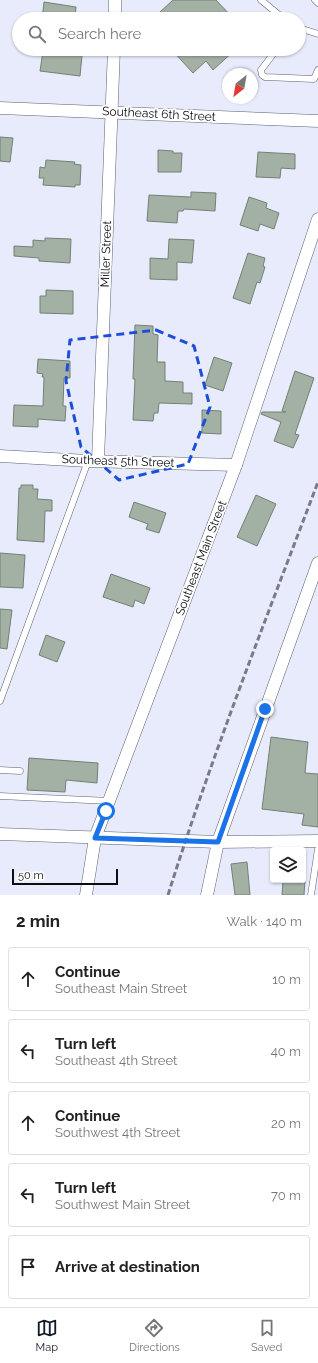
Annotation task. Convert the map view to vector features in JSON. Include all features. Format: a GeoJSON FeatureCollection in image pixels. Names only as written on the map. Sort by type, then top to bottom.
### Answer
{"type":"FeatureCollection","features":[{"type":"Feature","properties":{"kind":"street"},"geometry":{"type":"LineString","coordinates":[[115,0],[115,12]]}},
{"type":"Feature","properties":{"kind":"street","name":"Miller Street"},"geometry":{"type":"LineString","coordinates":[[93,460],[114,56]]}},
{"type":"Feature","properties":{"kind":"street","name":"Southeast 6th Street"},"geometry":{"type":"LineString","coordinates":[[0,108],[318,121]]}},
{"type":"Feature","properties":{"kind":"street","name":"Southeast Main Street"},"geometry":{"type":"LineString","coordinates":[[86,895],[95,838],[236,465],[318,220]]}},
{"type":"Feature","properties":{"kind":"street","name":"Southeast 5th Street"},"geometry":{"type":"LineString","coordinates":[[0,456],[236,465]]}},
{"type":"Feature","properties":{"kind":"street"},"geometry":{"type":"LineString","coordinates":[[207,895],[218,842],[318,563]]}},
{"type":"Feature","properties":{"kind":"street"},"geometry":{"type":"LineString","coordinates":[[0,834],[218,842],[318,841]]}},
{"type":"Feature","properties":{"kind":"lane"},"geometry":{"type":"LineString","coordinates":[[261,0],[276,12]]}},
{"type":"Feature","properties":{"kind":"lane"},"geometry":{"type":"LineString","coordinates":[[315,0],[318,3]]}},
{"type":"Feature","properties":{"kind":"lane"},"geometry":{"type":"LineString","coordinates":[[306,30],[318,34]]}},
{"type":"Feature","properties":{"kind":"lane"},"geometry":{"type":"LineString","coordinates":[[272,56],[261,70],[262,75],[265,77],[314,79],[318,70]]}},
{"type":"Feature","properties":{"kind":"lane"},"geometry":{"type":"LineString","coordinates":[[0,701],[93,460]]}},
{"type":"Feature","properties":{"kind":"lane"},"geometry":{"type":"LineString","coordinates":[[0,770],[20,771]]}},
{"type":"Feature","properties":{"kind":"lane"},"geometry":{"type":"LineString","coordinates":[[0,796],[110,800]]}},
{"type":"Feature","properties":{"kind":"lane"},"geometry":{"type":"LineString","coordinates":[[311,895],[318,849]]}},
{"type":"Feature","properties":{"kind":"highlighted area"},"geometry":{"type":"Polygon","coordinates":[[[156,330],[194,346],[210,407],[188,464],[119,480],[81,447],[66,381],[70,340],[156,330]]]}},
{"type":"Feature","properties":{"kind":"building"},"geometry":{"type":"Polygon","coordinates":[[[173,0],[216,0],[227,12],[160,12],[173,0]]]}},
{"type":"Feature","properties":{"kind":"building"},"geometry":{"type":"Polygon","coordinates":[[[44,2],[76,7],[76,12],[43,12],[44,2]]]}},
{"type":"Feature","properties":{"kind":"building"},"geometry":{"type":"Polygon","coordinates":[[[42,56],[82,56],[80,76],[40,71],[42,56]]]}},
{"type":"Feature","properties":{"kind":"building"},"geometry":{"type":"Polygon","coordinates":[[[177,56],[228,56],[213,70],[206,61],[193,73],[177,56]]]}},
{"type":"Feature","properties":{"kind":"building"},"geometry":{"type":"Polygon","coordinates":[[[0,137],[13,138],[10,162],[0,161],[0,137]]]}},
{"type":"Feature","properties":{"kind":"building"},"geometry":{"type":"Polygon","coordinates":[[[158,150],[182,153],[181,172],[158,172],[158,150]]]}},
{"type":"Feature","properties":{"kind":"building"},"geometry":{"type":"Polygon","coordinates":[[[258,152],[295,154],[295,169],[281,168],[280,178],[256,177],[258,152]]]}},
{"type":"Feature","properties":{"kind":"building"},"geometry":{"type":"Polygon","coordinates":[[[46,160],[75,162],[74,164],[81,165],[80,185],[75,185],[75,187],[43,185],[44,178],[39,178],[40,167],[45,168],[46,160]]]}},
{"type":"Feature","properties":{"kind":"building"},"geometry":{"type":"Polygon","coordinates":[[[191,192],[216,193],[215,211],[184,209],[183,211],[178,211],[177,223],[147,221],[149,195],[191,197],[191,192]]]}},
{"type":"Feature","properties":{"kind":"building"},"geometry":{"type":"Polygon","coordinates":[[[249,197],[267,203],[266,208],[279,213],[274,229],[260,224],[258,231],[240,225],[249,197]]]}},
{"type":"Feature","properties":{"kind":"building"},"geometry":{"type":"Polygon","coordinates":[[[45,238],[71,239],[70,263],[39,261],[39,258],[14,256],[14,246],[33,247],[33,240],[45,241],[45,238]]]}},
{"type":"Feature","properties":{"kind":"building"},"geometry":{"type":"Polygon","coordinates":[[[169,239],[194,240],[192,263],[177,262],[177,280],[150,279],[150,258],[168,259],[169,239]]]}},
{"type":"Feature","properties":{"kind":"building"},"geometry":{"type":"Polygon","coordinates":[[[248,253],[265,258],[263,266],[265,267],[260,283],[257,282],[250,304],[233,298],[248,253]]]}},
{"type":"Feature","properties":{"kind":"building"},"geometry":{"type":"Polygon","coordinates":[[[46,290],[73,291],[73,314],[40,313],[40,296],[46,296],[46,290]]]}},
{"type":"Feature","properties":{"kind":"building"},"geometry":{"type":"Polygon","coordinates":[[[135,325],[153,326],[153,334],[158,335],[157,362],[165,362],[165,381],[183,382],[183,393],[192,393],[192,404],[159,403],[158,413],[154,413],[153,421],[133,420],[135,325]]]}},
{"type":"Feature","properties":{"kind":"building"},"geometry":{"type":"Polygon","coordinates":[[[214,357],[232,363],[223,391],[205,385],[214,357]]]}},
{"type":"Feature","properties":{"kind":"building"},"geometry":{"type":"Polygon","coordinates":[[[38,359],[70,361],[70,378],[64,378],[63,406],[66,406],[65,421],[38,419],[38,427],[13,426],[14,405],[43,406],[44,377],[42,377],[43,374],[37,373],[38,359]]]}},
{"type":"Feature","properties":{"kind":"building"},"geometry":{"type":"Polygon","coordinates":[[[295,371],[314,378],[295,434],[299,435],[293,448],[274,441],[281,422],[261,414],[262,412],[286,412],[282,411],[295,371]]]}},
{"type":"Feature","properties":{"kind":"building"},"geometry":{"type":"Polygon","coordinates":[[[202,410],[221,411],[221,434],[202,433],[202,410]]]}},
{"type":"Feature","properties":{"kind":"building"},"geometry":{"type":"Polygon","coordinates":[[[21,485],[33,485],[33,489],[38,489],[37,499],[52,500],[52,511],[45,511],[44,542],[17,540],[19,488],[21,488],[21,485]]]}},
{"type":"Feature","properties":{"kind":"building"},"geometry":{"type":"Polygon","coordinates":[[[256,495],[276,504],[257,546],[237,537],[256,495]]]}},
{"type":"Feature","properties":{"kind":"building"},"geometry":{"type":"Polygon","coordinates":[[[134,502],[166,513],[159,533],[146,529],[148,524],[129,517],[134,502]]]}},
{"type":"Feature","properties":{"kind":"building"},"geometry":{"type":"Polygon","coordinates":[[[0,553],[25,555],[23,588],[0,587],[0,553]]]}},
{"type":"Feature","properties":{"kind":"building"},"geometry":{"type":"Polygon","coordinates":[[[111,574],[150,588],[144,604],[135,600],[133,607],[103,597],[111,574]]]}},
{"type":"Feature","properties":{"kind":"building"},"geometry":{"type":"Polygon","coordinates":[[[0,609],[12,610],[7,649],[0,648],[0,609]]]}},
{"type":"Feature","properties":{"kind":"building"},"geometry":{"type":"Polygon","coordinates":[[[46,635],[65,642],[57,662],[39,655],[46,635]]]}},
{"type":"Feature","properties":{"kind":"building"},"geometry":{"type":"Polygon","coordinates":[[[271,737],[308,742],[305,773],[318,774],[318,827],[302,825],[304,814],[262,809],[271,737]]]}},
{"type":"Feature","properties":{"kind":"building"},"geometry":{"type":"Polygon","coordinates":[[[29,758],[98,763],[97,783],[66,780],[65,792],[27,790],[29,758]]]}},
{"type":"Feature","properties":{"kind":"building"},"geometry":{"type":"Polygon","coordinates":[[[247,862],[250,895],[235,895],[231,864],[247,862]]]}},
{"type":"Feature","properties":{"kind":"building"},"geometry":{"type":"Polygon","coordinates":[[[283,883],[305,883],[304,895],[282,895],[283,883]]]}},
{"type":"Feature","properties":{"kind":"railway"},"geometry":{"type":"LineString","coordinates":[[168,895],[221,739],[318,482]]}},
{"type":"Feature","properties":{"kind":"route"},"geometry":{"type":"LineString","coordinates":[[106,811],[95,838],[218,842],[265,709]]}}]}
